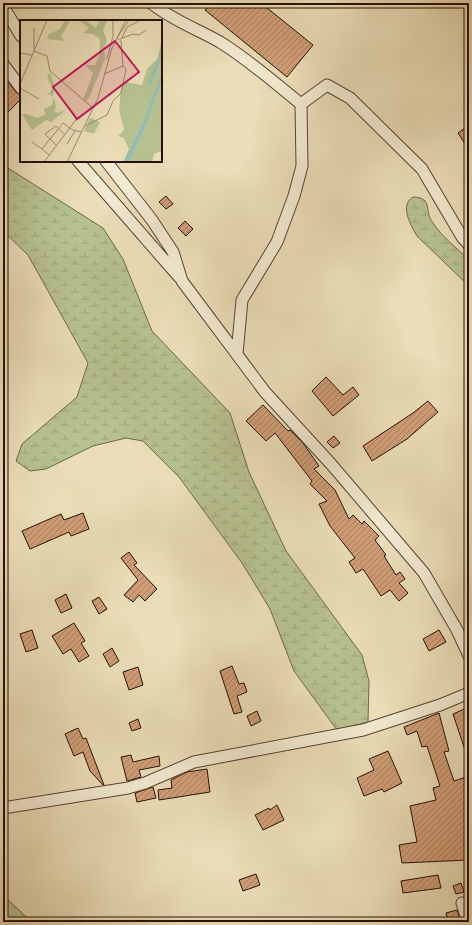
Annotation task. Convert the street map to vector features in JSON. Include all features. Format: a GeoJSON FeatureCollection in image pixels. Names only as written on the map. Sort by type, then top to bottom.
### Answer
{"type":"FeatureCollection","features":[{"type":"Feature","properties":{"kind":"street"},"geometry":{"type":"LineString","coordinates":[[151,3],[178,21],[220,42],[249,62],[301,104]]}},
{"type":"Feature","properties":{"kind":"street"},"geometry":{"type":"LineString","coordinates":[[3,5],[20,34]]}},
{"type":"Feature","properties":{"kind":"street"},"geometry":{"type":"LineString","coordinates":[[3,64],[20,87]]}},
{"type":"Feature","properties":{"kind":"street"},"geometry":{"type":"LineString","coordinates":[[301,104],[327,85],[350,98],[422,168],[462,237],[469,245]]}},
{"type":"Feature","properties":{"kind":"street"},"geometry":{"type":"LineString","coordinates":[[237,354],[242,300],[277,242],[294,196],[302,166],[301,104]]}},
{"type":"Feature","properties":{"kind":"street"},"geometry":{"type":"LineString","coordinates":[[79,162],[182,281],[265,392],[331,464],[424,573],[457,630],[469,656]]}},
{"type":"Feature","properties":{"kind":"street"},"geometry":{"type":"LineString","coordinates":[[107,162],[152,220],[173,252],[182,281]]}},
{"type":"Feature","properties":{"kind":"street"},"geometry":{"type":"LineString","coordinates":[[3,808],[145,784],[194,762],[363,730],[440,705],[469,693]]}},
{"type":"Feature","properties":{"kind":"street"},"geometry":{"type":"LineString","coordinates":[[462,903],[468,922]]}},
{"type":"Feature","properties":{"kind":"green space"},"geometry":{"type":"Polygon","coordinates":[[[3,165],[103,228],[123,259],[152,331],[230,413],[249,472],[286,551],[362,655],[369,681],[368,722],[337,730],[294,671],[270,609],[242,563],[179,477],[143,441],[126,438],[93,446],[46,469],[30,471],[16,461],[22,444],[77,397],[88,363],[28,255],[3,231],[3,165]]]}},
{"type":"Feature","properties":{"kind":"green space"},"geometry":{"type":"Polygon","coordinates":[[[413,197],[419,198],[426,202],[430,218],[437,228],[445,238],[469,260],[469,286],[417,236],[409,221],[407,210],[407,205],[413,197]]]}},
{"type":"Feature","properties":{"kind":"green space"},"geometry":{"type":"Polygon","coordinates":[[[3,897],[8,900],[32,922],[3,922],[3,897]]]}},
{"type":"Feature","properties":{"kind":"building"},"geometry":{"type":"Polygon","coordinates":[[[211,3],[261,3],[313,45],[287,77],[205,10],[211,3]]]}},
{"type":"Feature","properties":{"kind":"building"},"geometry":{"type":"Polygon","coordinates":[[[3,76],[16,92],[20,94],[20,100],[3,117],[3,76]]]}},
{"type":"Feature","properties":{"kind":"building"},"geometry":{"type":"Polygon","coordinates":[[[469,125],[469,150],[458,133],[469,125]]]}},
{"type":"Feature","properties":{"kind":"building"},"geometry":{"type":"Polygon","coordinates":[[[166,196],[173,204],[166,209],[159,202],[166,196]]]}},
{"type":"Feature","properties":{"kind":"building"},"geometry":{"type":"Polygon","coordinates":[[[185,221],[193,229],[186,236],[178,228],[185,221]]]}},
{"type":"Feature","properties":{"kind":"building"},"geometry":{"type":"Polygon","coordinates":[[[326,377],[343,395],[353,387],[359,395],[333,416],[312,391],[326,377]]]}},
{"type":"Feature","properties":{"kind":"building"},"geometry":{"type":"Polygon","coordinates":[[[428,401],[438,412],[407,439],[372,461],[363,446],[413,413],[428,401]]]}},
{"type":"Feature","properties":{"kind":"building"},"geometry":{"type":"Polygon","coordinates":[[[263,405],[288,431],[290,430],[303,443],[319,466],[314,469],[335,490],[349,519],[353,515],[362,524],[364,521],[379,536],[375,540],[386,555],[384,556],[396,575],[400,572],[405,579],[399,583],[408,593],[399,601],[390,590],[381,596],[363,569],[356,573],[349,562],[355,558],[330,526],[319,504],[327,501],[310,484],[312,481],[275,433],[266,441],[246,421],[263,405]]]}},
{"type":"Feature","properties":{"kind":"building"},"geometry":{"type":"Polygon","coordinates":[[[334,436],[340,443],[333,448],[327,442],[334,436]]]}},
{"type":"Feature","properties":{"kind":"building"},"geometry":{"type":"Polygon","coordinates":[[[83,513],[89,529],[71,536],[69,532],[30,549],[22,531],[61,514],[64,520],[83,513]]]}},
{"type":"Feature","properties":{"kind":"building"},"geometry":{"type":"Polygon","coordinates":[[[129,552],[137,563],[134,565],[157,589],[145,601],[139,595],[133,602],[124,595],[138,580],[121,558],[129,552]]]}},
{"type":"Feature","properties":{"kind":"building"},"geometry":{"type":"Polygon","coordinates":[[[66,594],[72,608],[61,613],[55,600],[66,594]]]}},
{"type":"Feature","properties":{"kind":"building"},"geometry":{"type":"Polygon","coordinates":[[[99,597],[107,609],[99,614],[92,601],[99,597]]]}},
{"type":"Feature","properties":{"kind":"building"},"geometry":{"type":"Polygon","coordinates":[[[74,623],[85,641],[81,643],[89,656],[79,662],[71,649],[63,654],[52,636],[74,623]]]}},
{"type":"Feature","properties":{"kind":"building"},"geometry":{"type":"Polygon","coordinates":[[[32,630],[38,648],[26,652],[20,634],[32,630]]]}},
{"type":"Feature","properties":{"kind":"building"},"geometry":{"type":"Polygon","coordinates":[[[439,630],[446,642],[429,651],[423,639],[439,630]]]}},
{"type":"Feature","properties":{"kind":"building"},"geometry":{"type":"Polygon","coordinates":[[[112,648],[119,661],[110,667],[103,654],[112,648]]]}},
{"type":"Feature","properties":{"kind":"building"},"geometry":{"type":"Polygon","coordinates":[[[232,666],[239,684],[244,683],[247,692],[237,696],[242,712],[234,714],[220,671],[232,666]]]}},
{"type":"Feature","properties":{"kind":"building"},"geometry":{"type":"Polygon","coordinates":[[[138,667],[143,685],[129,690],[123,672],[138,667]]]}},
{"type":"Feature","properties":{"kind":"building"},"geometry":{"type":"Polygon","coordinates":[[[469,707],[469,756],[467,756],[453,714],[469,707]]]}},
{"type":"Feature","properties":{"kind":"building"},"geometry":{"type":"Polygon","coordinates":[[[257,711],[261,721],[251,726],[247,716],[257,711]]]}},
{"type":"Feature","properties":{"kind":"building"},"geometry":{"type":"Polygon","coordinates":[[[439,713],[449,751],[444,752],[454,781],[469,776],[469,860],[402,863],[399,845],[417,842],[410,806],[436,800],[433,788],[440,786],[427,746],[422,747],[417,731],[407,735],[404,727],[439,713]]]}},
{"type":"Feature","properties":{"kind":"building"},"geometry":{"type":"Polygon","coordinates":[[[138,719],[141,728],[132,731],[129,723],[138,719]]]}},
{"type":"Feature","properties":{"kind":"building"},"geometry":{"type":"Polygon","coordinates":[[[78,728],[83,739],[86,738],[104,785],[90,771],[83,752],[74,756],[65,734],[78,728]]]}},
{"type":"Feature","properties":{"kind":"building"},"geometry":{"type":"Polygon","coordinates":[[[388,751],[402,783],[384,792],[382,789],[364,796],[357,778],[374,770],[369,759],[388,751]]]}},
{"type":"Feature","properties":{"kind":"building"},"geometry":{"type":"Polygon","coordinates":[[[131,755],[133,762],[159,756],[160,766],[139,770],[141,777],[127,781],[121,757],[131,755]]]}},
{"type":"Feature","properties":{"kind":"building"},"geometry":{"type":"Polygon","coordinates":[[[207,769],[210,792],[159,800],[158,790],[172,788],[171,780],[187,772],[207,769]]]}},
{"type":"Feature","properties":{"kind":"building"},"geometry":{"type":"Polygon","coordinates":[[[153,787],[156,798],[137,802],[135,793],[153,787]]]}},
{"type":"Feature","properties":{"kind":"building"},"geometry":{"type":"Polygon","coordinates":[[[277,805],[284,820],[263,830],[255,815],[269,808],[270,810],[277,805]]]}},
{"type":"Feature","properties":{"kind":"building"},"geometry":{"type":"Polygon","coordinates":[[[256,874],[260,885],[243,891],[239,880],[256,874]]]}},
{"type":"Feature","properties":{"kind":"building"},"geometry":{"type":"Polygon","coordinates":[[[438,875],[441,888],[403,893],[401,881],[438,875]]]}},
{"type":"Feature","properties":{"kind":"building"},"geometry":{"type":"Polygon","coordinates":[[[461,883],[464,892],[456,894],[453,886],[461,883]]]}},
{"type":"Feature","properties":{"kind":"building"},"geometry":{"type":"Polygon","coordinates":[[[457,910],[461,922],[448,922],[446,913],[457,910]]]}}]}
